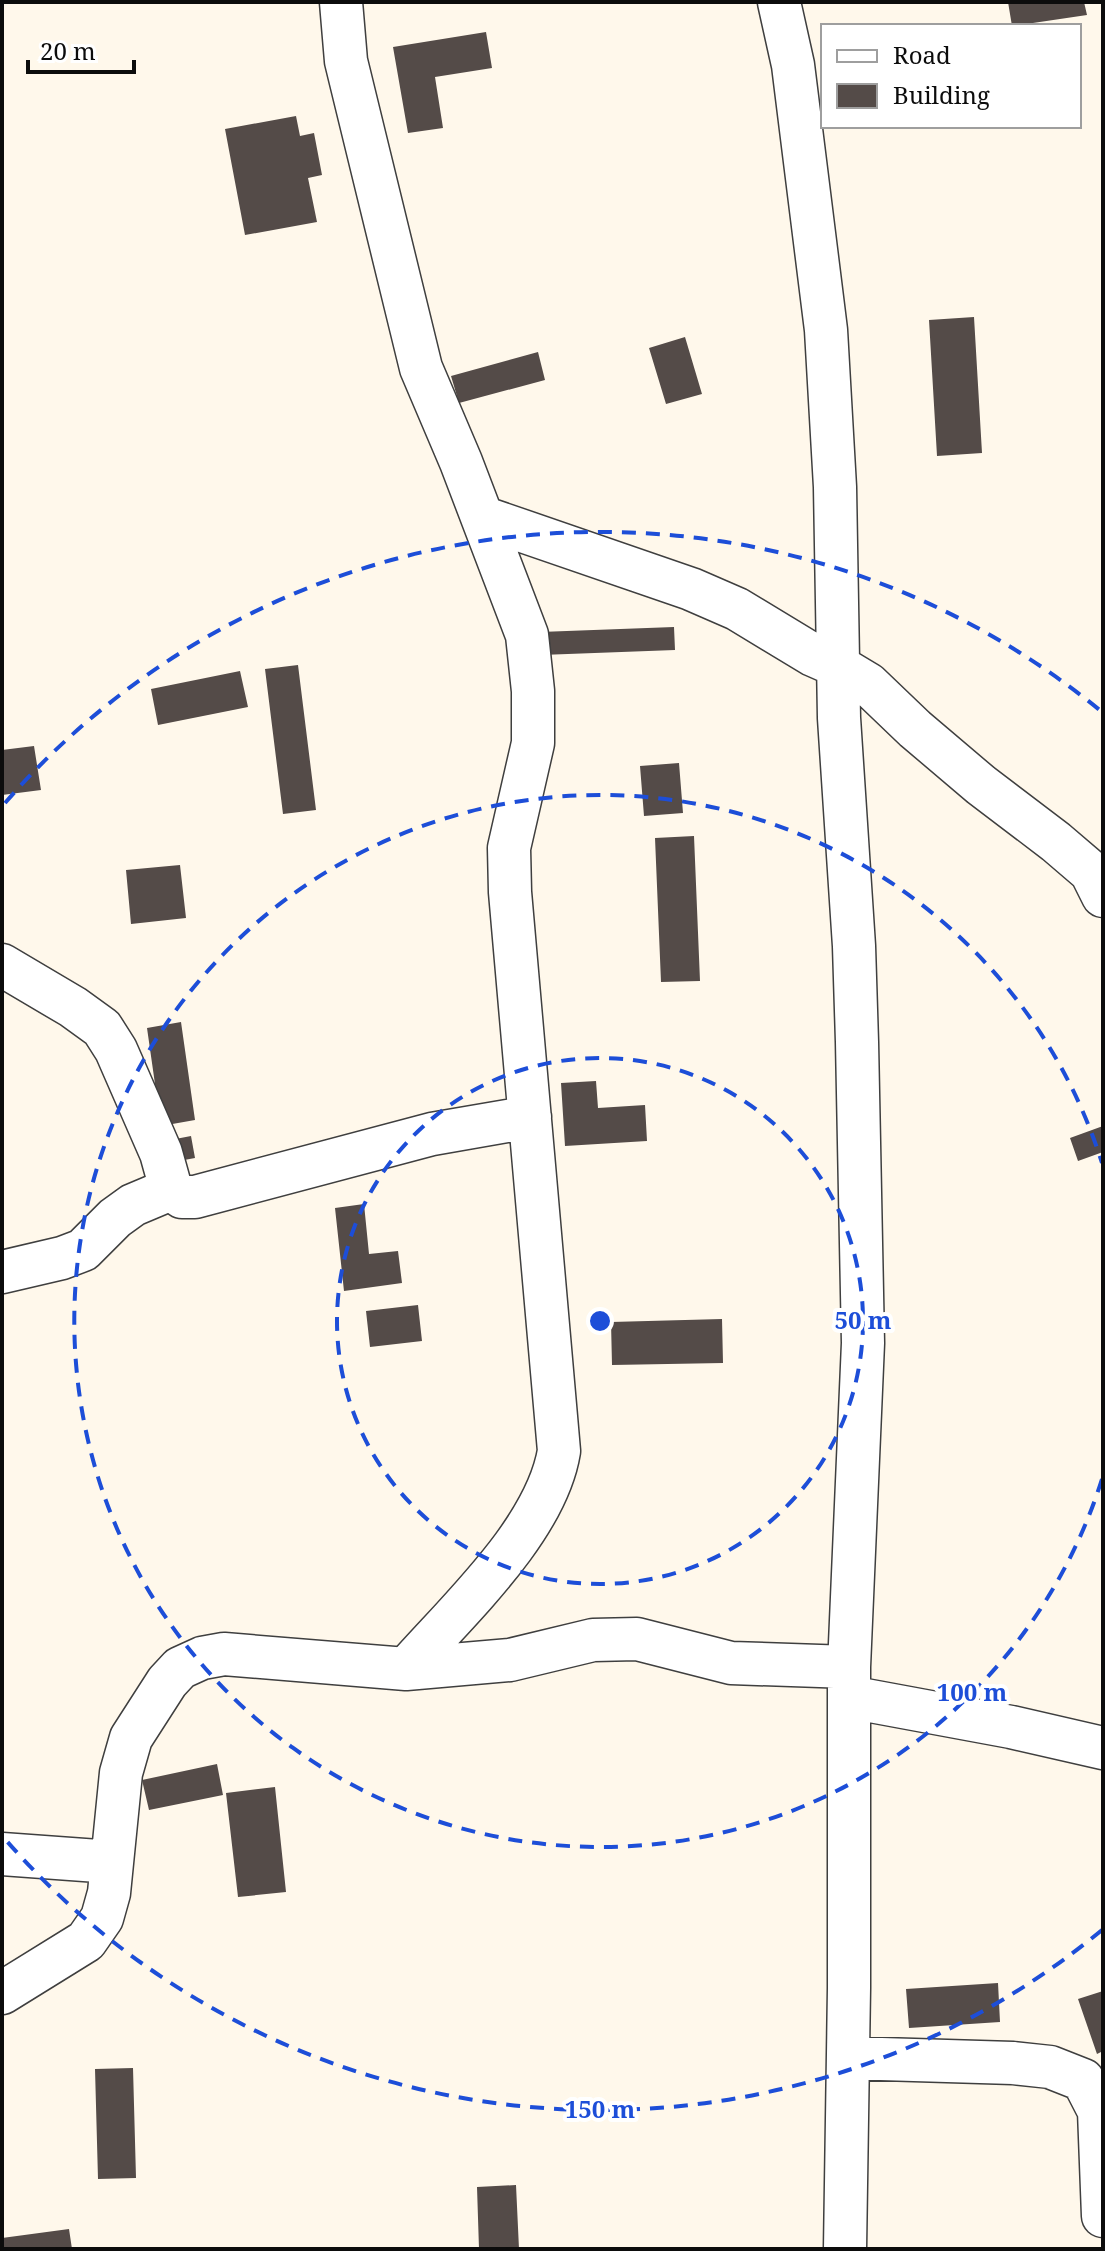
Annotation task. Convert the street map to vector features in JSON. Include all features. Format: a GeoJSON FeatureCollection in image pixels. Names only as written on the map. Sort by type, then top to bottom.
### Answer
{"type":"FeatureCollection","features":[{"type":"Feature","properties":{"kind":"street"},"geometry":{"type":"LineString","coordinates":[[341,2],[346,61],[421,368],[527,635],[533,691],[533,743],[509,848],[510,892],[559,1451],[555,1475],[515,1545],[406,1669]]}},
{"type":"Feature","properties":{"kind":"street"},"geometry":{"type":"LineString","coordinates":[[779,2],[793,65],[826,330],[835,487],[838,666],[855,978],[863,1343],[849,1682],[845,2249]]}},
{"type":"Feature","properties":{"kind":"street"},"geometry":{"type":"LineString","coordinates":[[482,517],[725,604],[868,684],[981,785],[1091,872],[1103,896]]}},
{"type":"Feature","properties":{"kind":"street"},"geometry":{"type":"LineString","coordinates":[[2,965],[102,1028],[116,1050],[161,1153],[171,1189],[182,1197],[195,1197],[432,1134],[530,1117]]}},
{"type":"Feature","properties":{"kind":"street"},"geometry":{"type":"LineString","coordinates":[[2,1272],[83,1250],[133,1205],[171,1189]]}},
{"type":"Feature","properties":{"kind":"street"},"geometry":{"type":"LineString","coordinates":[[2,1993],[86,1941],[102,1918],[109,1893],[121,1773],[131,1738],[167,1682],[180,1668],[202,1658],[224,1654],[406,1669],[510,1660],[593,1640],[637,1639],[731,1663],[849,1682],[1011,1727],[1103,1748]]}},
{"type":"Feature","properties":{"kind":"street"},"geometry":{"type":"LineString","coordinates":[[2,1854],[112,1862]]}},
{"type":"Feature","properties":{"kind":"street"},"geometry":{"type":"LineString","coordinates":[[848,2058],[1013,2063],[1050,2067],[1083,2080],[1099,2111],[1103,2216]]}},
{"type":"Feature","properties":{"kind":"building"},"geometry":{"type":"Polygon","coordinates":[[[1008,2],[1084,2],[1087,15],[1026,24],[1012,24],[1008,2]]]}},
{"type":"Feature","properties":{"kind":"building"},"geometry":{"type":"Polygon","coordinates":[[[486,32],[492,68],[435,77],[443,128],[408,133],[393,47],[486,32]]]}},
{"type":"Feature","properties":{"kind":"building"},"geometry":{"type":"Polygon","coordinates":[[[296,116],[300,136],[314,133],[322,175],[308,178],[317,222],[245,235],[225,129],[296,116]]]}},
{"type":"Feature","properties":{"kind":"building"},"geometry":{"type":"Polygon","coordinates":[[[974,317],[982,453],[937,456],[929,320],[974,317]]]}},
{"type":"Feature","properties":{"kind":"building"},"geometry":{"type":"Polygon","coordinates":[[[685,337],[702,394],[666,404],[649,348],[685,337]]]}},
{"type":"Feature","properties":{"kind":"building"},"geometry":{"type":"Polygon","coordinates":[[[538,352],[545,380],[459,403],[451,376],[538,352]]]}},
{"type":"Feature","properties":{"kind":"building"},"geometry":{"type":"Polygon","coordinates":[[[674,627],[675,650],[541,655],[540,632],[674,627]]]}},
{"type":"Feature","properties":{"kind":"building"},"geometry":{"type":"Polygon","coordinates":[[[298,665],[316,810],[283,814],[265,669],[298,665]]]}},
{"type":"Feature","properties":{"kind":"building"},"geometry":{"type":"Polygon","coordinates":[[[240,671],[248,707],[158,725],[151,689],[240,671]]]}},
{"type":"Feature","properties":{"kind":"building"},"geometry":{"type":"Polygon","coordinates":[[[34,746],[41,790],[2,795],[2,750],[34,746]]]}},
{"type":"Feature","properties":{"kind":"building"},"geometry":{"type":"Polygon","coordinates":[[[679,763],[683,813],[644,816],[640,766],[679,763]]]}},
{"type":"Feature","properties":{"kind":"building"},"geometry":{"type":"Polygon","coordinates":[[[694,836],[700,981],[661,982],[655,838],[694,836]]]}},
{"type":"Feature","properties":{"kind":"building"},"geometry":{"type":"Polygon","coordinates":[[[180,865],[186,918],[131,924],[126,870],[180,865]]]}},
{"type":"Feature","properties":{"kind":"building"},"geometry":{"type":"Polygon","coordinates":[[[181,1022],[195,1120],[161,1126],[147,1028],[181,1022]]]}},
{"type":"Feature","properties":{"kind":"building"},"geometry":{"type":"Polygon","coordinates":[[[596,1081],[598,1108],[645,1105],[647,1141],[565,1146],[561,1083],[596,1081]]]}},
{"type":"Feature","properties":{"kind":"building"},"geometry":{"type":"Polygon","coordinates":[[[1103,1126],[1103,1152],[1078,1161],[1070,1138],[1103,1126]]]}},
{"type":"Feature","properties":{"kind":"building"},"geometry":{"type":"Polygon","coordinates":[[[191,1136],[195,1158],[168,1163],[165,1141],[191,1136]]]}},
{"type":"Feature","properties":{"kind":"building"},"geometry":{"type":"Polygon","coordinates":[[[364,1204],[369,1254],[398,1251],[402,1283],[344,1291],[335,1208],[364,1204]]]}},
{"type":"Feature","properties":{"kind":"building"},"geometry":{"type":"Polygon","coordinates":[[[418,1305],[422,1341],[370,1347],[366,1311],[418,1305]]]}},
{"type":"Feature","properties":{"kind":"building"},"geometry":{"type":"Polygon","coordinates":[[[722,1319],[723,1363],[612,1365],[611,1322],[722,1319]]]}},
{"type":"Feature","properties":{"kind":"building"},"geometry":{"type":"Polygon","coordinates":[[[217,1764],[223,1795],[149,1810],[142,1780],[217,1764]]]}},
{"type":"Feature","properties":{"kind":"building"},"geometry":{"type":"Polygon","coordinates":[[[275,1787],[286,1892],[238,1897],[226,1793],[275,1787]]]}},
{"type":"Feature","properties":{"kind":"building"},"geometry":{"type":"Polygon","coordinates":[[[998,1983],[1000,2022],[909,2028],[906,1989],[998,1983]]]}},
{"type":"Feature","properties":{"kind":"building"},"geometry":{"type":"Polygon","coordinates":[[[1103,1991],[1103,2051],[1097,2054],[1078,1999],[1103,1991]]]}},
{"type":"Feature","properties":{"kind":"building"},"geometry":{"type":"Polygon","coordinates":[[[133,2068],[136,2178],[98,2179],[95,2069],[133,2068]]]}},
{"type":"Feature","properties":{"kind":"building"},"geometry":{"type":"Polygon","coordinates":[[[516,2185],[519,2249],[479,2249],[477,2187],[516,2185]]]}},
{"type":"Feature","properties":{"kind":"building"},"geometry":{"type":"Polygon","coordinates":[[[69,2229],[72,2249],[2,2249],[2,2238],[69,2229]]]}}]}
